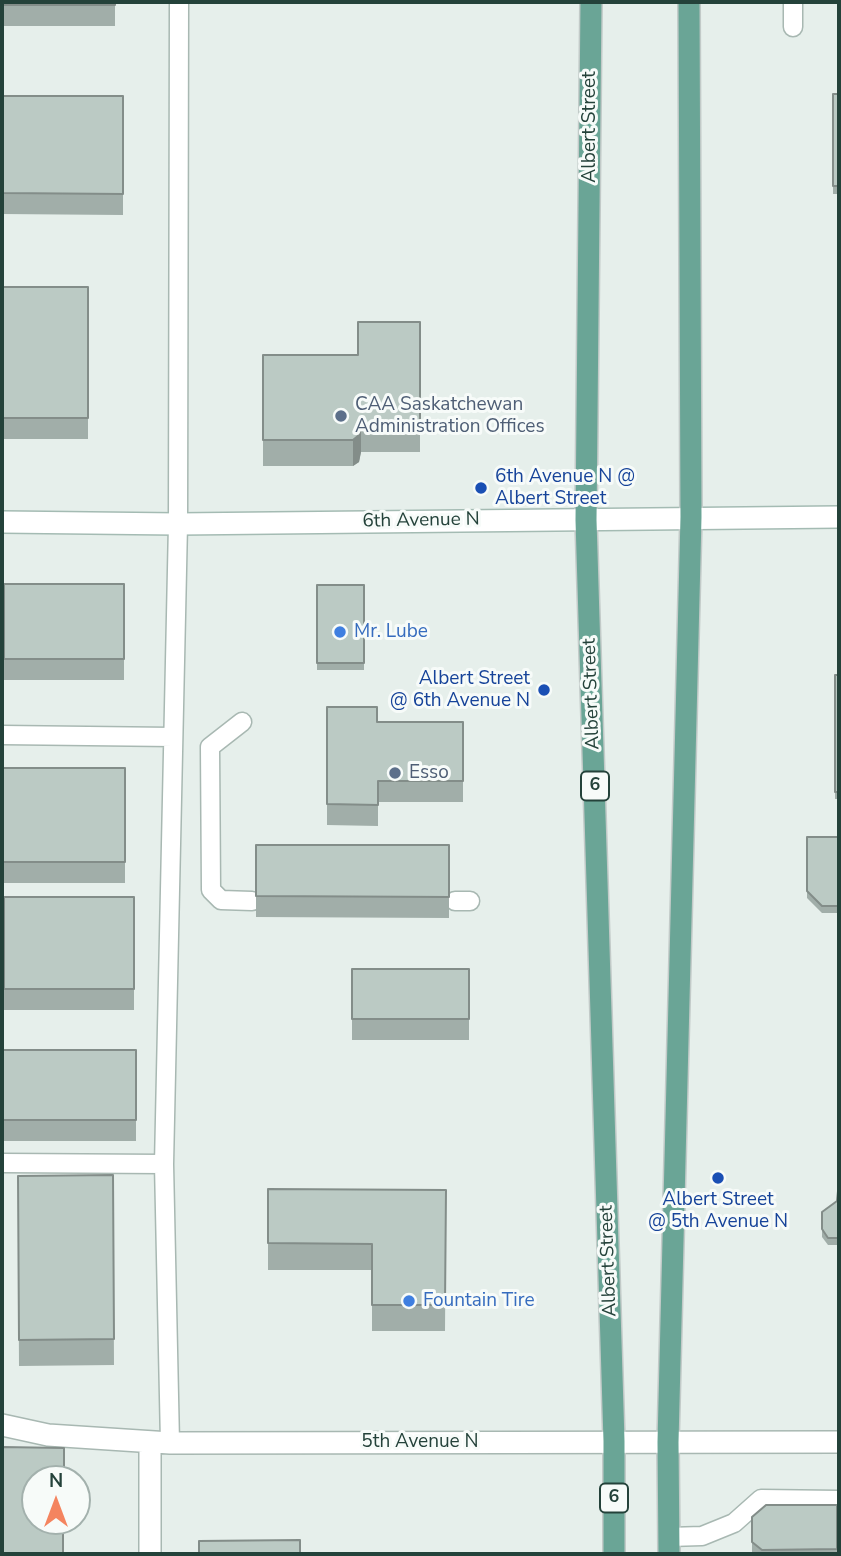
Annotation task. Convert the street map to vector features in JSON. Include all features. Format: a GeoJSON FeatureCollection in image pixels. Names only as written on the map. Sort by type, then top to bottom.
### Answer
{"type":"FeatureCollection","features":[{"type":"Feature","properties":{"kind":"main road","name":"Albert Street"},"geometry":{"type":"LineString","coordinates":[[591,2],[586,520],[614,1441],[614,1554]]}},
{"type":"Feature","properties":{"kind":"main road"},"geometry":{"type":"LineString","coordinates":[[669,1546],[668,1442],[691,517],[689,2]]}},
{"type":"Feature","properties":{"kind":"street","name":"6th Avenue N"},"geometry":{"type":"LineString","coordinates":[[2,522],[178,524],[839,517]]}},
{"type":"Feature","properties":{"kind":"street","name":"5th Avenue N"},"geometry":{"type":"LineString","coordinates":[[2,1425],[48,1435],[160,1442],[839,1442]]}},
{"type":"Feature","properties":{"kind":"street"},"geometry":{"type":"LineString","coordinates":[[150,1554],[160,1442]]}},
{"type":"Feature","properties":{"kind":"lane"},"geometry":{"type":"LineString","coordinates":[[160,1442],[178,524],[180,2]]}},
{"type":"Feature","properties":{"kind":"lane"},"geometry":{"type":"LineString","coordinates":[[793,2],[793,27]]}},
{"type":"Feature","properties":{"kind":"lane"},"geometry":{"type":"LineString","coordinates":[[242,722],[210,747],[211,890],[220,900],[252,901]]}},
{"type":"Feature","properties":{"kind":"lane"},"geometry":{"type":"LineString","coordinates":[[2,735],[173,737]]}},
{"type":"Feature","properties":{"kind":"lane"},"geometry":{"type":"LineString","coordinates":[[2,1163],[164,1164]]}},
{"type":"Feature","properties":{"kind":"lane"},"geometry":{"type":"LineString","coordinates":[[669,1546],[734,1523],[761,1499],[839,1500]]}},
{"type":"Feature","properties":{"kind":"building"},"geometry":{"type":"Polygon","coordinates":[[[2,2],[115,2],[115,5],[2,5],[2,2]]]}},
{"type":"Feature","properties":{"kind":"building"},"geometry":{"type":"Polygon","coordinates":[[[833,94],[839,94],[839,186],[833,186],[833,94]]]}},
{"type":"Feature","properties":{"kind":"building"},"geometry":{"type":"Polygon","coordinates":[[[2,96],[123,96],[123,194],[2,193],[2,96]]]}},
{"type":"Feature","properties":{"kind":"building"},"geometry":{"type":"Polygon","coordinates":[[[2,287],[88,287],[88,418],[2,418],[2,287]]]}},
{"type":"Feature","properties":{"kind":"building","name":"CAA Saskatchewan Administration Offices"},"geometry":{"type":"Polygon","coordinates":[[[358,322],[420,322],[420,425],[361,425],[359,435],[353,440],[263,440],[263,355],[358,355],[358,322]]]}},
{"type":"Feature","properties":{"kind":"building"},"geometry":{"type":"Polygon","coordinates":[[[4,584],[124,584],[124,659],[4,659],[4,584]]]}},
{"type":"Feature","properties":{"kind":"building","name":"Mr. Lube"},"geometry":{"type":"Polygon","coordinates":[[[317,585],[364,585],[364,663],[317,663],[317,585]]]}},
{"type":"Feature","properties":{"kind":"building"},"geometry":{"type":"Polygon","coordinates":[[[835,675],[839,675],[839,792],[835,792],[835,675]]]}},
{"type":"Feature","properties":{"kind":"building","name":"Esso"},"geometry":{"type":"Polygon","coordinates":[[[327,707],[377,707],[377,722],[463,722],[463,781],[378,781],[378,805],[327,804],[327,707]]]}},
{"type":"Feature","properties":{"kind":"building"},"geometry":{"type":"Polygon","coordinates":[[[2,768],[125,768],[125,862],[2,862],[2,768]]]}},
{"type":"Feature","properties":{"kind":"building"},"geometry":{"type":"Polygon","coordinates":[[[807,837],[839,837],[839,906],[822,906],[807,891],[807,837]]]}},
{"type":"Feature","properties":{"kind":"building"},"geometry":{"type":"Polygon","coordinates":[[[256,845],[449,845],[449,897],[256,896],[256,845]]]}},
{"type":"Feature","properties":{"kind":"building"},"geometry":{"type":"Polygon","coordinates":[[[4,897],[134,897],[134,989],[4,989],[4,897]]]}},
{"type":"Feature","properties":{"kind":"building"},"geometry":{"type":"Polygon","coordinates":[[[352,969],[469,969],[469,1019],[352,1019],[352,969]]]}},
{"type":"Feature","properties":{"kind":"building"},"geometry":{"type":"Polygon","coordinates":[[[2,1050],[136,1050],[136,1120],[2,1120],[2,1050]]]}},
{"type":"Feature","properties":{"kind":"building"},"geometry":{"type":"Polygon","coordinates":[[[113,1175],[114,1339],[19,1340],[18,1176],[113,1175]]]}},
{"type":"Feature","properties":{"kind":"building","name":"Fountain Tire"},"geometry":{"type":"Polygon","coordinates":[[[268,1189],[446,1190],[445,1305],[372,1305],[372,1244],[268,1243],[268,1189]]]}},
{"type":"Feature","properties":{"kind":"building"},"geometry":{"type":"Polygon","coordinates":[[[838,1191],[839,1238],[828,1238],[822,1229],[822,1212],[837,1201],[838,1191]]]}},
{"type":"Feature","properties":{"kind":"building"},"geometry":{"type":"Polygon","coordinates":[[[2,1447],[64,1448],[64,1465],[21,1465],[21,1535],[63,1535],[63,1554],[2,1554],[2,1447]]]}},
{"type":"Feature","properties":{"kind":"building"},"geometry":{"type":"Polygon","coordinates":[[[766,1505],[837,1505],[837,1549],[762,1550],[752,1542],[752,1517],[766,1505]]]}},
{"type":"Feature","properties":{"kind":"building"},"geometry":{"type":"Polygon","coordinates":[[[300,1540],[300,1554],[199,1554],[199,1541],[300,1540]]]}},
{"type":"Feature","properties":{"kind":"place","name":"CAA Saskatchewan Administration Offices"},"geometry":{"type":"Point","coordinates":[341,416]}},
{"type":"Feature","properties":{"kind":"place","name":"6th Avenue N @ Albert Street"},"geometry":{"type":"Point","coordinates":[481,488]}},
{"type":"Feature","properties":{"kind":"place","name":"Mr. Lube"},"geometry":{"type":"Point","coordinates":[340,632]}},
{"type":"Feature","properties":{"kind":"place","name":"Albert Street @ 6th Avenue N"},"geometry":{"type":"Point","coordinates":[544,690]}},
{"type":"Feature","properties":{"kind":"place","name":"Esso"},"geometry":{"type":"Point","coordinates":[395,773]}},
{"type":"Feature","properties":{"kind":"place","name":"Albert Street @ 5th Avenue N"},"geometry":{"type":"Point","coordinates":[718,1178]}},
{"type":"Feature","properties":{"kind":"place","name":"Fountain Tire"},"geometry":{"type":"Point","coordinates":[409,1301]}}]}
